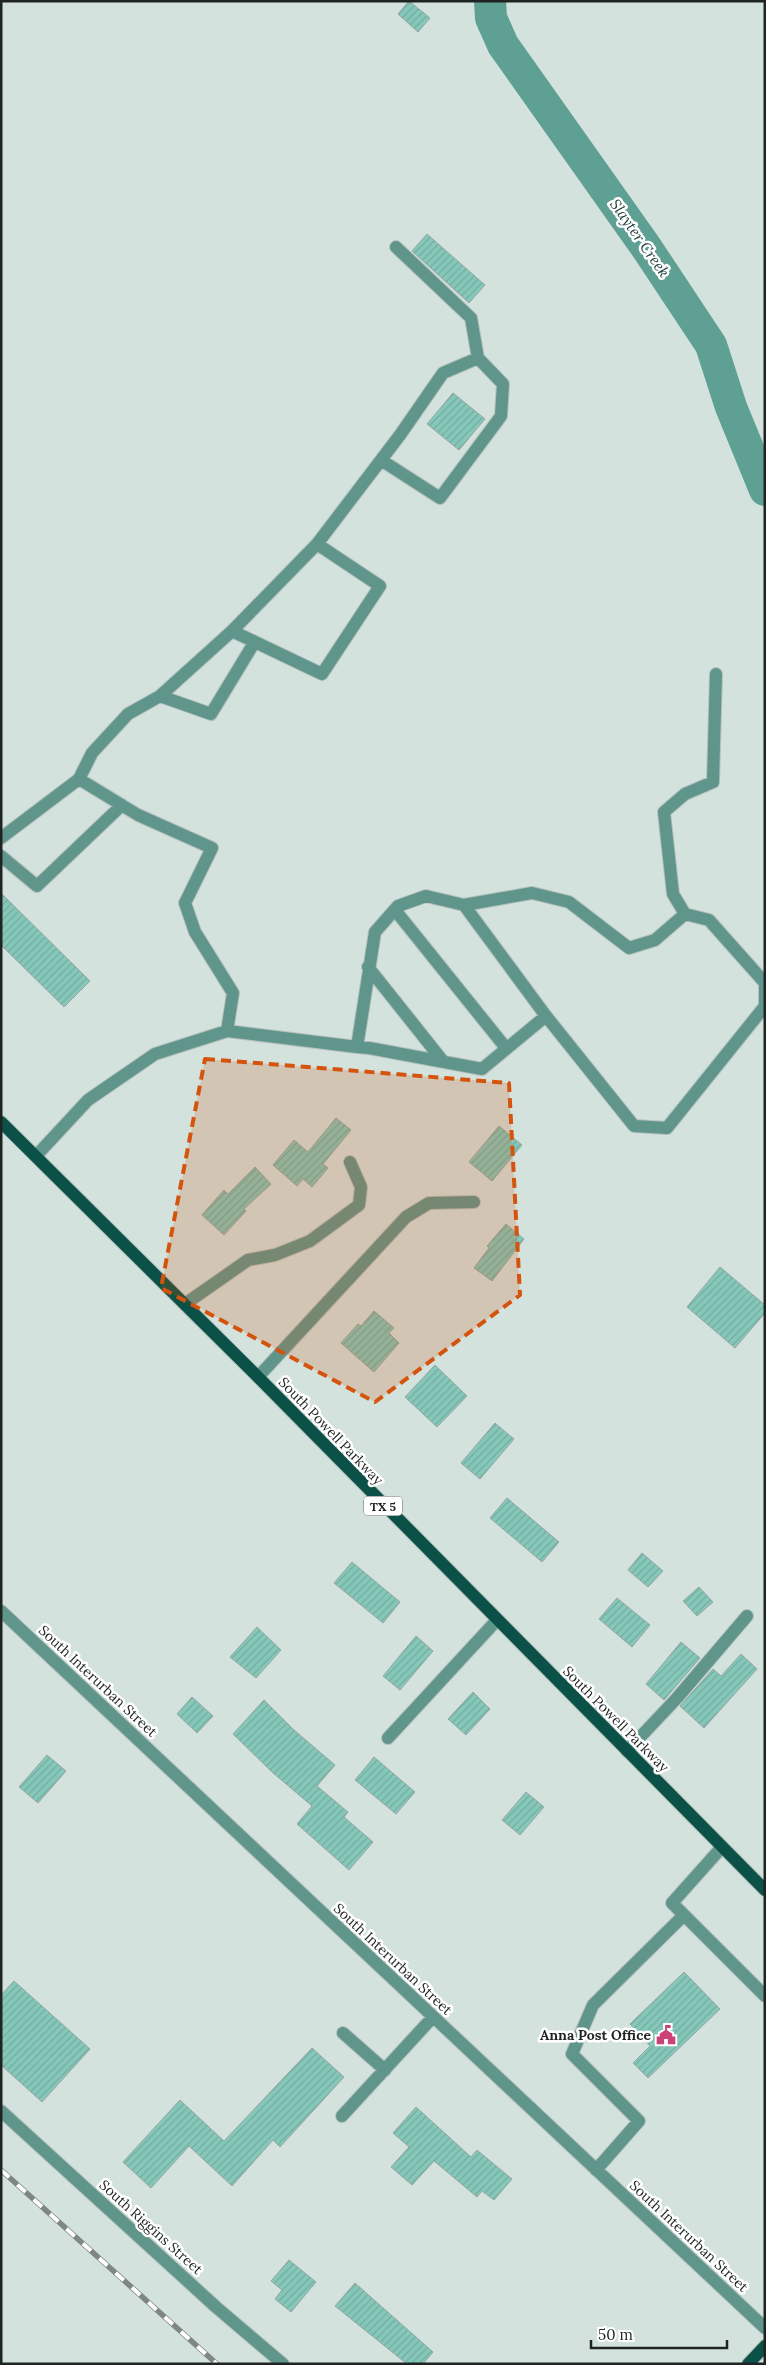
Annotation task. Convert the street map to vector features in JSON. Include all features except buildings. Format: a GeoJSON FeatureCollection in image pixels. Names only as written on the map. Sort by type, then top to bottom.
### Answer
{"type":"FeatureCollection","features":[{"type":"Feature","properties":{"kind":"main road","name":"South Powell Parkway"},"geometry":{"type":"LineString","coordinates":[[1,1122],[258,1377],[765,1890]]}},
{"type":"Feature","properties":{"kind":"main road"},"geometry":{"type":"LineString","coordinates":[[748,2364],[765,2346]]}},
{"type":"Feature","properties":{"kind":"street"},"geometry":{"type":"LineString","coordinates":[[381,460],[440,498],[501,416],[503,384],[478,358],[471,318],[396,247]]}},
{"type":"Feature","properties":{"kind":"street"},"geometry":{"type":"LineString","coordinates":[[1,838],[79,779],[92,753],[128,714],[160,696],[232,631],[317,544],[381,460],[443,373],[478,358]]}},
{"type":"Feature","properties":{"kind":"street"},"geometry":{"type":"LineString","coordinates":[[232,631],[322,674],[380,586],[317,544]]}},
{"type":"Feature","properties":{"kind":"street"},"geometry":{"type":"LineString","coordinates":[[160,696],[211,714],[254,643]]}},
{"type":"Feature","properties":{"kind":"street"},"geometry":{"type":"LineString","coordinates":[[464,905],[546,1016],[634,1126],[667,1128],[765,1006],[764,983],[709,920],[685,914],[673,894],[664,812],[685,794],[713,782],[716,674]]}},
{"type":"Feature","properties":{"kind":"street"},"geometry":{"type":"LineString","coordinates":[[79,779],[138,815],[212,848],[185,903],[195,932],[232,993],[228,1031]]}},
{"type":"Feature","properties":{"kind":"street"},"geometry":{"type":"LineString","coordinates":[[1,856],[37,886],[122,805]]}},
{"type":"Feature","properties":{"kind":"street"},"geometry":{"type":"LineString","coordinates":[[357,1047],[368,967],[375,932],[398,906],[426,896],[464,905],[532,893],[569,902],[629,948],[655,940],[685,914]]}},
{"type":"Feature","properties":{"kind":"street"},"geometry":{"type":"LineString","coordinates":[[395,910],[506,1048]]}},
{"type":"Feature","properties":{"kind":"street"},"geometry":{"type":"LineString","coordinates":[[368,967],[442,1060]]}},
{"type":"Feature","properties":{"kind":"street"},"geometry":{"type":"LineString","coordinates":[[36,1156],[88,1100],[155,1054],[228,1031],[357,1047],[442,1060],[482,1069],[546,1016]]}},
{"type":"Feature","properties":{"kind":"street"},"geometry":{"type":"LineString","coordinates":[[185,1304],[248,1260],[275,1255],[310,1241],[359,1205],[361,1187],[350,1162]]}},
{"type":"Feature","properties":{"kind":"street"},"geometry":{"type":"LineString","coordinates":[[258,1377],[406,1217],[429,1203],[474,1202]]}},
{"type":"Feature","properties":{"kind":"street","name":"South Interurban Street"},"geometry":{"type":"LineString","coordinates":[[1,1611],[765,2328]]}},
{"type":"Feature","properties":{"kind":"street"},"geometry":{"type":"LineString","coordinates":[[627,1751],[677,1698],[747,1616]]}},
{"type":"Feature","properties":{"kind":"street"},"geometry":{"type":"LineString","coordinates":[[388,1738],[497,1620]]}},
{"type":"Feature","properties":{"kind":"street"},"geometry":{"type":"LineString","coordinates":[[722,1847],[672,1903],[765,1996]]}},
{"type":"Feature","properties":{"kind":"street"},"geometry":{"type":"LineString","coordinates":[[596,2170],[639,2121],[572,2054],[593,2005],[684,1915]]}},
{"type":"Feature","properties":{"kind":"street"},"geometry":{"type":"LineString","coordinates":[[342,2116],[433,2017]]}},
{"type":"Feature","properties":{"kind":"street"},"geometry":{"type":"LineString","coordinates":[[343,2033],[385,2070]]}},
{"type":"Feature","properties":{"kind":"street","name":"South Riggins Street"},"geometry":{"type":"LineString","coordinates":[[1,2111],[216,2307],[283,2364]]}},
{"type":"Feature","properties":{"kind":"highlighted area"},"geometry":{"type":"Polygon","coordinates":[[[205,1059],[509,1083],[520,1295],[375,1402],[161,1288],[205,1059]]]}},
{"type":"Feature","properties":{"kind":"waterway","name":"Slayter Creek"},"geometry":{"type":"LineString","coordinates":[[490,1],[491,18],[503,45],[646,247],[711,345],[731,407],[765,490]]}},
{"type":"Feature","properties":{"kind":"railway"},"geometry":{"type":"LineString","coordinates":[[1,2170],[217,2364]]}},
{"type":"Feature","properties":{"kind":"place","name":"Anna Post Office"},"geometry":{"type":"Point","coordinates":[666,2035]}}]}
